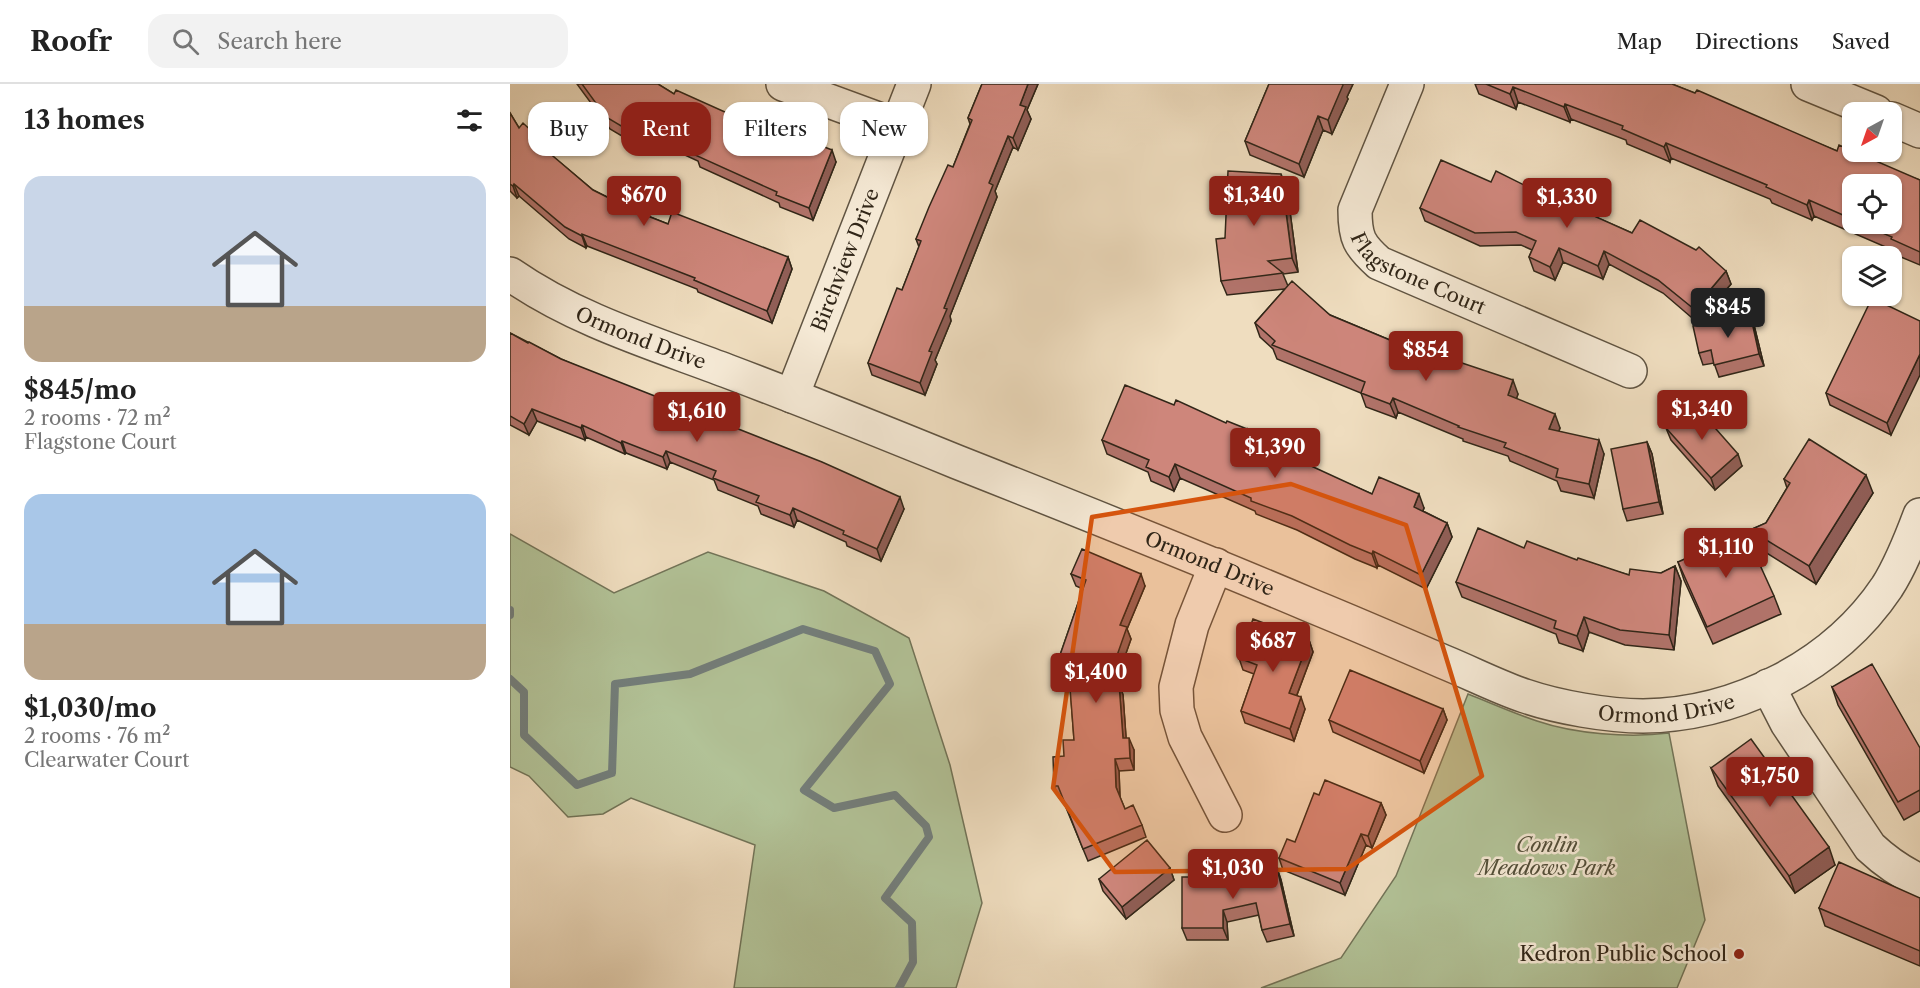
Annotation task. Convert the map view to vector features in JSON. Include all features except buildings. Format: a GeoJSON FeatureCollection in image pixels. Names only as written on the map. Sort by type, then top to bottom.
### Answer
{"type":"FeatureCollection","features":[{"type":"Feature","properties":{"kind":"street"},"geometry":{"type":"LineString","coordinates":[[783,84],[840,105]]}},
{"type":"Feature","properties":{"kind":"street","name":"Birchview Drive"},"geometry":{"type":"LineString","coordinates":[[907,102],[914,84]]}},
{"type":"Feature","properties":{"kind":"street","name":"Flagstone Court"},"geometry":{"type":"LineString","coordinates":[[1407,84],[1355,210],[1355,230],[1364,249],[1379,263],[1629,371]]}},
{"type":"Feature","properties":{"kind":"street"},"geometry":{"type":"LineString","coordinates":[[1808,84],[1852,102]]}},
{"type":"Feature","properties":{"kind":"street"},"geometry":{"type":"LineString","coordinates":[[1902,123],[1920,131]]}},
{"type":"Feature","properties":{"kind":"street","name":"Birchview Drive"},"geometry":{"type":"LineString","coordinates":[[792,396],[885,156]]}},
{"type":"Feature","properties":{"kind":"street","name":"Ormond Drive"},"geometry":{"type":"LineString","coordinates":[[510,274],[588,319],[792,396],[1216,565],[1526,696],[1603,713],[1641,716],[1676,714],[1719,706],[1768,686],[1812,663],[1842,639],[1865,615],[1888,585],[1908,547],[1920,514]]}},
{"type":"Feature","properties":{"kind":"street"},"geometry":{"type":"LineString","coordinates":[[1216,565],[1192,625],[1176,687],[1177,710],[1185,737],[1225,815]]}},
{"type":"Feature","properties":{"kind":"street"},"geometry":{"type":"LineString","coordinates":[[1768,686],[1787,723],[1870,847],[1883,861],[1901,873],[1920,881]]}},
{"type":"Feature","properties":{"kind":"highlighted area"},"geometry":{"type":"Polygon","coordinates":[[[1291,484],[1406,525],[1482,776],[1347,869],[1115,872],[1053,788],[1092,517],[1291,484]]]}},
{"type":"Feature","properties":{"kind":"green space"},"geometry":{"type":"Polygon","coordinates":[[[510,534],[614,593],[708,552],[824,591],[909,638],[950,765],[982,903],[956,988],[734,988],[755,845],[631,798],[603,814],[568,817],[529,776],[510,767],[510,534]]]}},
{"type":"Feature","properties":{"kind":"green space","name":"Conlin Meadows Park"},"geometry":{"type":"Polygon","coordinates":[[[1468,694],[1528,718],[1568,729],[1620,735],[1669,733],[1705,920],[1677,988],[1261,988],[1341,958],[1396,876],[1468,694]]]}},
{"type":"Feature","properties":{"kind":"waterway"},"geometry":{"type":"LineString","coordinates":[[510,610],[510,615]]}},
{"type":"Feature","properties":{"kind":"waterway"},"geometry":{"type":"LineString","coordinates":[[510,679],[524,692],[524,735],[577,785],[612,773],[615,684],[690,674],[803,629],[875,651],[890,684],[804,790],[834,808],[895,795],[926,826],[929,837],[885,898],[912,923],[913,962],[899,988]]}},
{"type":"Feature","properties":{"kind":"place","name":"Kedron Public School"},"geometry":{"type":"Point","coordinates":[1739,954]}}]}
